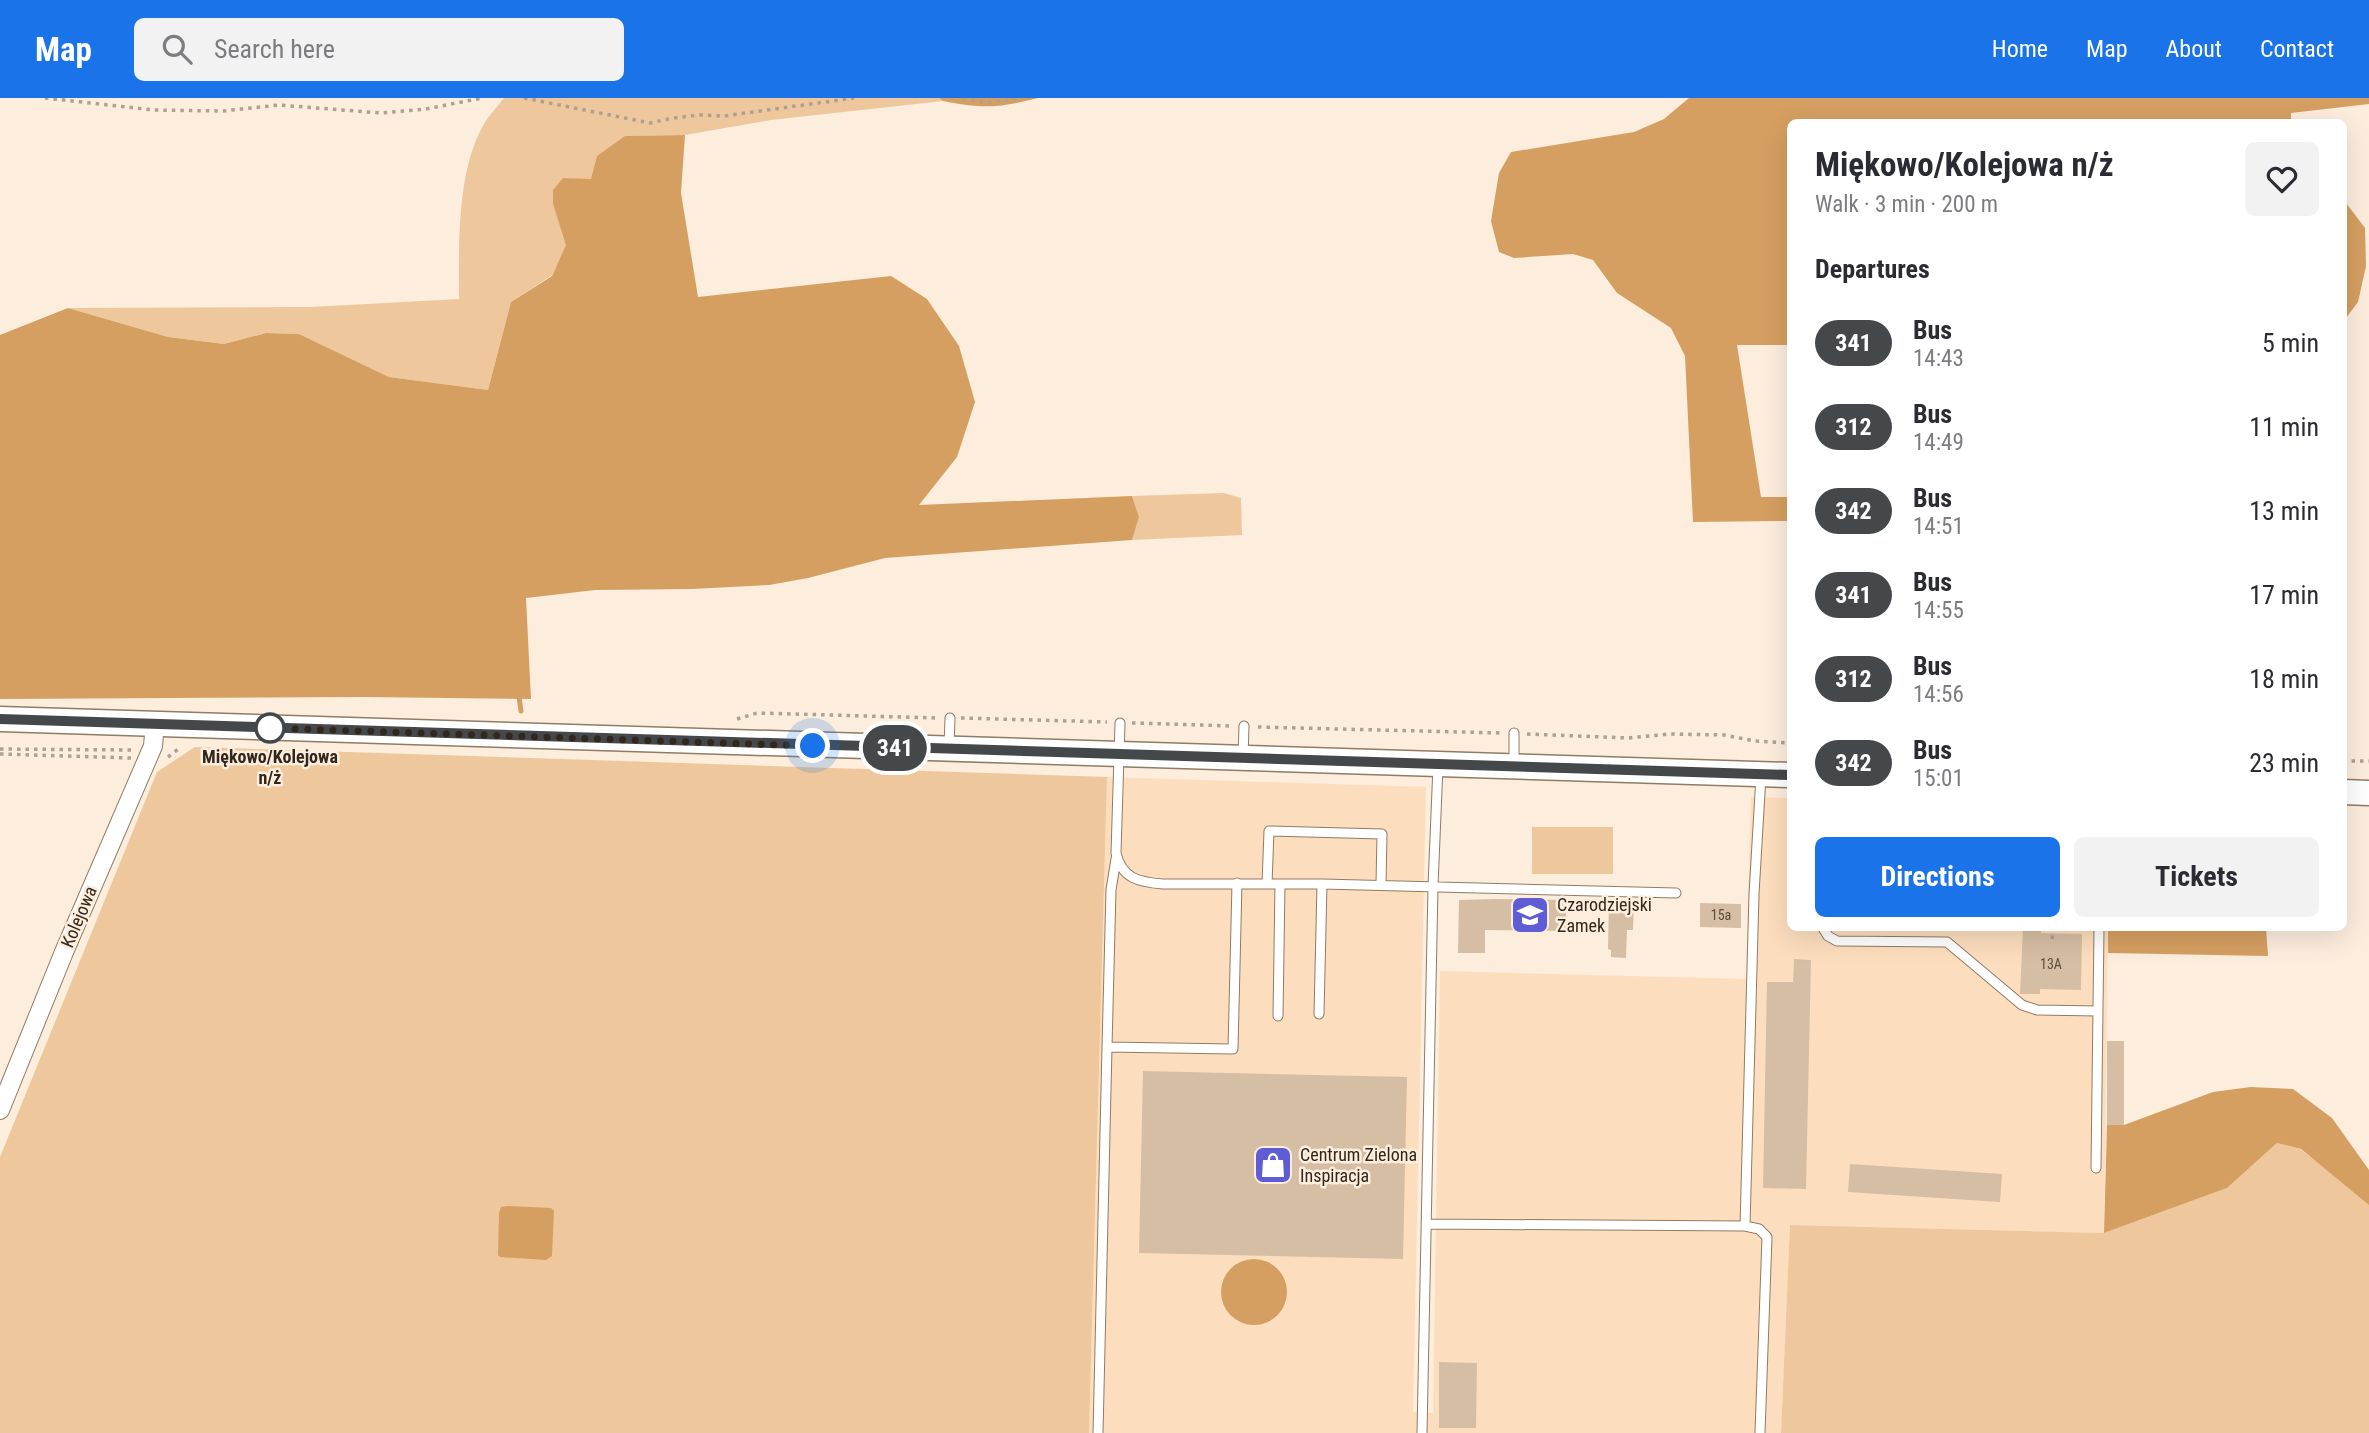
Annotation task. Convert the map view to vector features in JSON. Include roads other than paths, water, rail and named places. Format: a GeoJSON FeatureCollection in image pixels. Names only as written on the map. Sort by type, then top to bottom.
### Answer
{"type":"FeatureCollection","features":[{"type":"Feature","properties":{"kind":"main road"},"geometry":{"type":"LineString","coordinates":[[0,719],[1787,775]]}},
{"type":"Feature","properties":{"kind":"main road"},"geometry":{"type":"LineString","coordinates":[[2347,792],[2369,793]]}},
{"type":"Feature","properties":{"kind":"street","name":"Kolejowa"},"geometry":{"type":"LineString","coordinates":[[0,1110],[153,746],[155,723]]}},
{"type":"Feature","properties":{"kind":"lane"},"geometry":{"type":"LineString","coordinates":[[949,750],[950,718]]}},
{"type":"Feature","properties":{"kind":"lane"},"geometry":{"type":"LineString","coordinates":[[1098,1433],[1111,890],[1116,853],[1120,723]]}},
{"type":"Feature","properties":{"kind":"lane"},"geometry":{"type":"LineString","coordinates":[[1243,759],[1244,726]]}},
{"type":"Feature","properties":{"kind":"lane"},"geometry":{"type":"LineString","coordinates":[[1514,733],[1514,767]]}},
{"type":"Feature","properties":{"kind":"lane"},"geometry":{"type":"LineString","coordinates":[[1422,1433],[1438,764]]}},
{"type":"Feature","properties":{"kind":"lane"},"geometry":{"type":"LineString","coordinates":[[1745,1226],[1754,894],[1761,774]]}},
{"type":"Feature","properties":{"kind":"lane"},"geometry":{"type":"LineString","coordinates":[[1267,884],[1269,831],[1382,834],[1381,885]]}},
{"type":"Feature","properties":{"kind":"lane"},"geometry":{"type":"LineString","coordinates":[[1116,853],[1119,865],[1126,873],[1149,883],[1381,885],[1676,893]]}},
{"type":"Feature","properties":{"kind":"lane"},"geometry":{"type":"LineString","coordinates":[[1107,1047],[1233,1049],[1237,883]]}},
{"type":"Feature","properties":{"kind":"lane"},"geometry":{"type":"LineString","coordinates":[[1278,1016],[1280,884]]}},
{"type":"Feature","properties":{"kind":"lane"},"geometry":{"type":"LineString","coordinates":[[1319,1014],[1322,884]]}},
{"type":"Feature","properties":{"kind":"lane"},"geometry":{"type":"LineString","coordinates":[[1825,931],[1837,941],[1947,942],[2022,1005],[2037,1010],[2098,1011]]}},
{"type":"Feature","properties":{"kind":"lane"},"geometry":{"type":"LineString","coordinates":[[2096,1168],[2099,931]]}},
{"type":"Feature","properties":{"kind":"lane"},"geometry":{"type":"LineString","coordinates":[[1426,1224],[1745,1226],[1759,1229],[1767,1237],[1760,1433]]}},
{"type":"Feature","properties":{"kind":"waterway"},"geometry":{"type":"LineString","coordinates":[[521,711],[490,492],[500,423],[617,352],[635,301]]}},
{"type":"Feature","properties":{"kind":"place","name":"Miękowo/Kolejowa n/ż"},"geometry":{"type":"Point","coordinates":[270,728]}},
{"type":"Feature","properties":{"kind":"place","name":"Czarodziejski Zamek"},"geometry":{"type":"Point","coordinates":[1530,915]}},
{"type":"Feature","properties":{"kind":"place","name":"Centrum Zielona Inspiracja"},"geometry":{"type":"Point","coordinates":[1273,1165]}}]}
